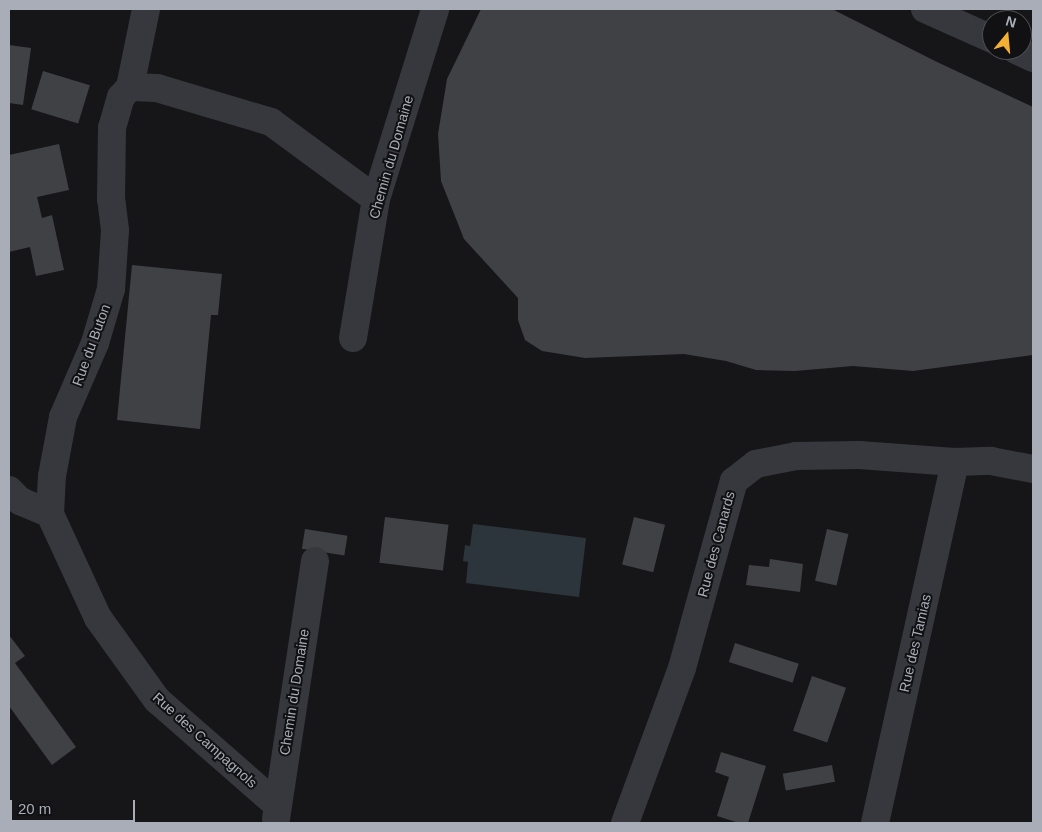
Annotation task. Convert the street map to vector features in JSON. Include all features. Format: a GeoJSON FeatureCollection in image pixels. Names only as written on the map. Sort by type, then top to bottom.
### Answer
{"type":"FeatureCollection","features":[{"type":"Feature","properties":{"kind":"street","name":"Rue du Buton"},"geometry":{"type":"LineString","coordinates":[[50,514],[52,476],[62,417],[95,343],[111,289],[115,230],[111,199],[112,128],[121,97],[130,87],[146,9]]}},
{"type":"Feature","properties":{"kind":"street","name":"Chemin du Domaine"},"geometry":{"type":"LineString","coordinates":[[353,338],[376,199],[435,9]]}},
{"type":"Feature","properties":{"kind":"street"},"geometry":{"type":"LineString","coordinates":[[924,9],[982,35]]}},
{"type":"Feature","properties":{"kind":"street"},"geometry":{"type":"LineString","coordinates":[[130,87],[157,88],[271,122],[376,199]]}},
{"type":"Feature","properties":{"kind":"street","name":"Rue des Canards"},"geometry":{"type":"LineString","coordinates":[[626,823],[682,668],[734,481],[756,464],[796,456],[859,455],[955,462],[991,461],[1033,469]]}},
{"type":"Feature","properties":{"kind":"street","name":"Rue des Tamias"},"geometry":{"type":"LineString","coordinates":[[875,823],[955,462]]}},
{"type":"Feature","properties":{"kind":"street"},"geometry":{"type":"LineString","coordinates":[[9,490],[20,502],[50,514]]}},
{"type":"Feature","properties":{"kind":"street","name":"Rue des Campagnols"},"geometry":{"type":"LineString","coordinates":[[50,514],[98,618],[157,700],[276,814]]}},
{"type":"Feature","properties":{"kind":"street","name":"Chemin du Domaine"},"geometry":{"type":"LineString","coordinates":[[276,814],[315,561]]}},
{"type":"Feature","properties":{"kind":"shaded area"},"geometry":{"type":"Polygon","coordinates":[[[473,524],[586,538],[579,597],[466,583],[468,562],[463,561],[465,545],[470,546],[473,524]]]}},
{"type":"Feature","properties":{"kind":"building"},"geometry":{"type":"Polygon","coordinates":[[[481,9],[832,9],[935,61],[1033,107],[1033,355],[913,371],[853,366],[795,371],[756,370],[726,361],[684,354],[585,358],[542,351],[525,340],[518,320],[518,298],[464,239],[441,181],[438,134],[447,79],[481,9]]]}},
{"type":"Feature","properties":{"kind":"building"},"geometry":{"type":"Polygon","coordinates":[[[9,45],[31,48],[23,105],[9,103],[9,45]]]}},
{"type":"Feature","properties":{"kind":"building"},"geometry":{"type":"Polygon","coordinates":[[[43,71],[90,85],[78,124],[31,109],[43,71]]]}},
{"type":"Feature","properties":{"kind":"building"},"geometry":{"type":"Polygon","coordinates":[[[59,144],[69,190],[37,197],[42,218],[52,215],[64,270],[36,276],[30,247],[9,252],[9,155],[59,144]]]}},
{"type":"Feature","properties":{"kind":"building"},"geometry":{"type":"Polygon","coordinates":[[[132,265],[222,274],[218,315],[211,315],[200,429],[117,420],[132,265]]]}},
{"type":"Feature","properties":{"kind":"building"},"geometry":{"type":"Polygon","coordinates":[[[385,517],[449,525],[443,570],[379,563],[385,517]]]}},
{"type":"Feature","properties":{"kind":"building"},"geometry":{"type":"Polygon","coordinates":[[[634,517],[665,525],[653,572],[622,565],[634,517]]]}},
{"type":"Feature","properties":{"kind":"building"},"geometry":{"type":"Polygon","coordinates":[[[305,529],[347,536],[344,555],[302,549],[305,529]]]}},
{"type":"Feature","properties":{"kind":"building"},"geometry":{"type":"Polygon","coordinates":[[[827,529],[848,534],[837,586],[815,581],[827,529]]]}},
{"type":"Feature","properties":{"kind":"building"},"geometry":{"type":"Polygon","coordinates":[[[770,559],[803,564],[800,592],[746,585],[749,565],[769,567],[770,559]]]}},
{"type":"Feature","properties":{"kind":"building"},"geometry":{"type":"Polygon","coordinates":[[[9,635],[25,656],[15,663],[76,747],[52,765],[9,706],[9,635]]]}},
{"type":"Feature","properties":{"kind":"building"},"geometry":{"type":"Polygon","coordinates":[[[735,643],[799,664],[793,683],[729,662],[735,643]]]}},
{"type":"Feature","properties":{"kind":"building"},"geometry":{"type":"Polygon","coordinates":[[[812,676],[846,688],[827,743],[793,731],[812,676]]]}},
{"type":"Feature","properties":{"kind":"building"},"geometry":{"type":"Polygon","coordinates":[[[721,752],[766,766],[748,823],[739,823],[717,816],[729,777],[715,772],[721,752]]]}},
{"type":"Feature","properties":{"kind":"building"},"geometry":{"type":"Polygon","coordinates":[[[832,765],[835,782],[786,790],[783,774],[832,765]]]}}]}
